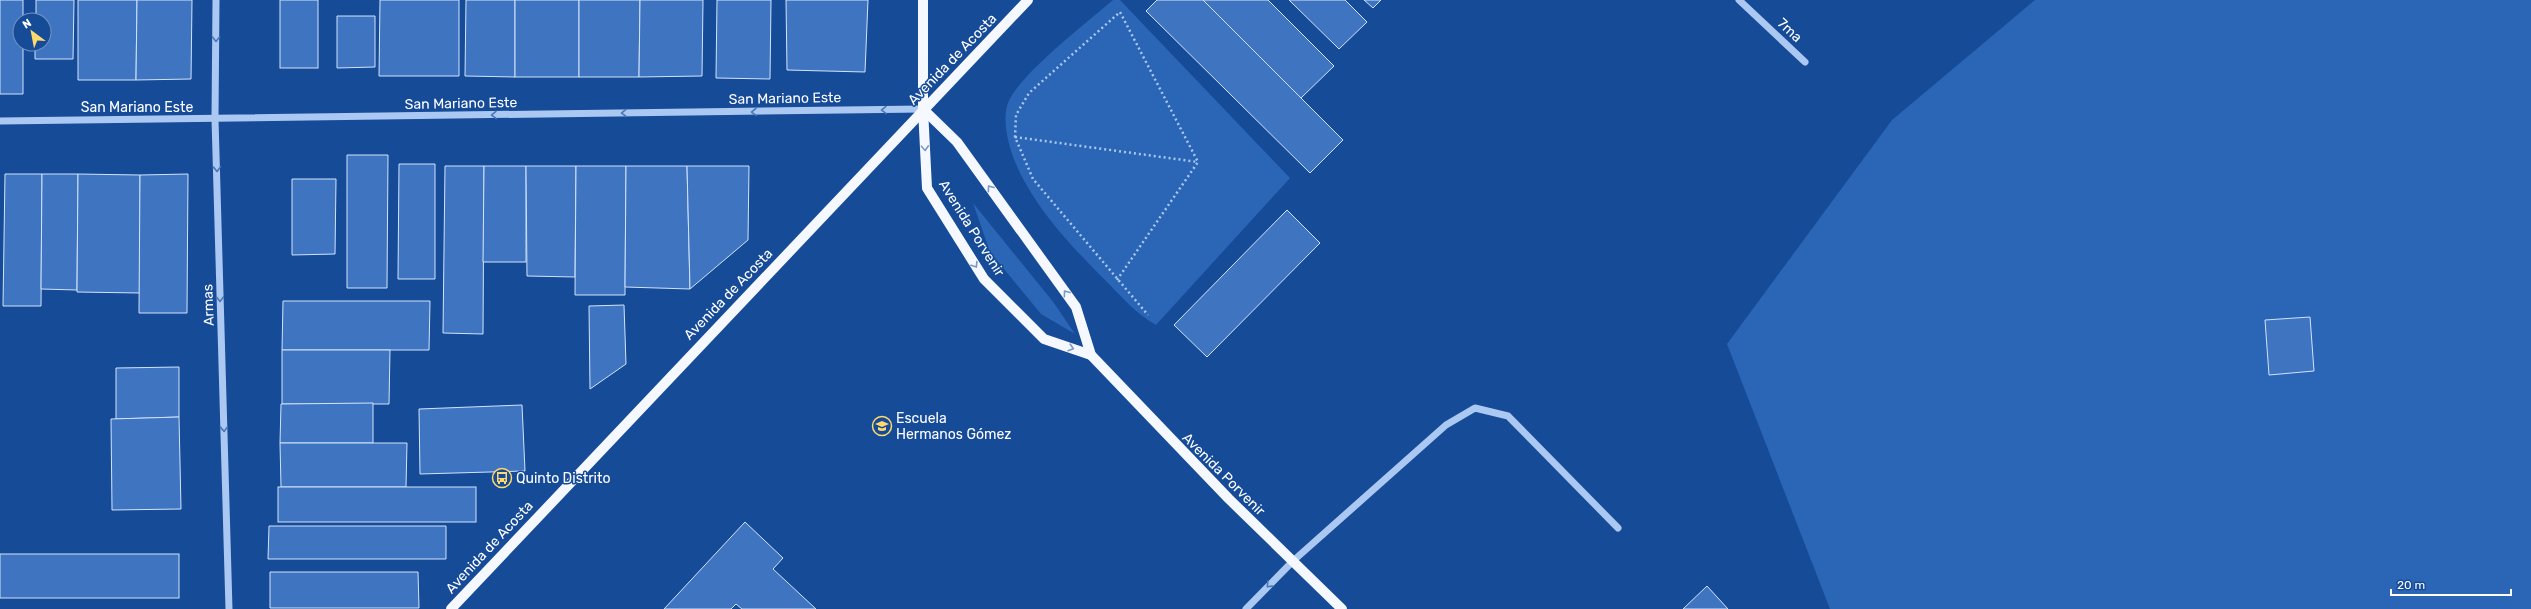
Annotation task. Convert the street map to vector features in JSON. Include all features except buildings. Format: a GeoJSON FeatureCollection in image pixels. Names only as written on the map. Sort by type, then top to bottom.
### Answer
{"type":"FeatureCollection","features":[{"type":"Feature","properties":{"kind":"main road","name":"Avenida Porvenir"},"geometry":{"type":"LineString","coordinates":[[923,0],[923,109],[927,188],[984,279],[1044,339],[1091,355]]}},
{"type":"Feature","properties":{"kind":"main road","name":"Avenida de Acosta"},"geometry":{"type":"LineString","coordinates":[[451,609],[923,109],[1028,0]]}},
{"type":"Feature","properties":{"kind":"main road","name":"Avenida Porvenir"},"geometry":{"type":"LineString","coordinates":[[923,109],[957,142],[1076,307],[1091,355],[1184,454],[1342,609]]}},
{"type":"Feature","properties":{"kind":"street","name":"Armas"},"geometry":{"type":"LineString","coordinates":[[216,0],[215,119],[229,609]]}},
{"type":"Feature","properties":{"kind":"street","name":"7ma"},"geometry":{"type":"LineString","coordinates":[[1739,0],[1805,62]]}},
{"type":"Feature","properties":{"kind":"street","name":"San Mariano Este"},"geometry":{"type":"LineString","coordinates":[[0,120],[215,119],[923,109]]}},
{"type":"Feature","properties":{"kind":"street"},"geometry":{"type":"LineString","coordinates":[[1246,609],[1293,561],[1446,425],[1476,408],[1508,416],[1618,528]]}},
{"type":"Feature","properties":{"kind":"path"},"geometry":{"type":"LineString","coordinates":[[1148,315],[1117,280],[1033,178],[1015,137],[1016,116],[1029,93],[1120,12],[1198,162]]}},
{"type":"Feature","properties":{"kind":"path"},"geometry":{"type":"LineString","coordinates":[[1015,137],[1198,162]]}},
{"type":"Feature","properties":{"kind":"path"},"geometry":{"type":"LineString","coordinates":[[1117,280],[1198,162]]}},
{"type":"Feature","properties":{"kind":"shaded area"},"geometry":{"type":"Polygon","coordinates":[[[1113,0],[1120,0],[1290,178],[1156,325],[1135,310],[1052,223],[1021,176],[1013,157],[1007,136],[1007,106],[1013,94],[1023,81],[1054,50],[1113,0]]]}},
{"type":"Feature","properties":{"kind":"shaded area"},"geometry":{"type":"Polygon","coordinates":[[[2035,0],[2531,0],[2531,609],[1830,609],[1727,344],[1892,120],[2035,0]]]}},
{"type":"Feature","properties":{"kind":"shaded area"},"geometry":{"type":"Polygon","coordinates":[[[973,203],[1054,303],[1075,334],[1041,314],[990,252],[973,203]]]}},
{"type":"Feature","properties":{"kind":"place","name":"Escuela Hermanos Gómez"},"geometry":{"type":"Point","coordinates":[882,426]}},
{"type":"Feature","properties":{"kind":"place","name":"Quinto Distrito"},"geometry":{"type":"Point","coordinates":[502,478]}}]}
